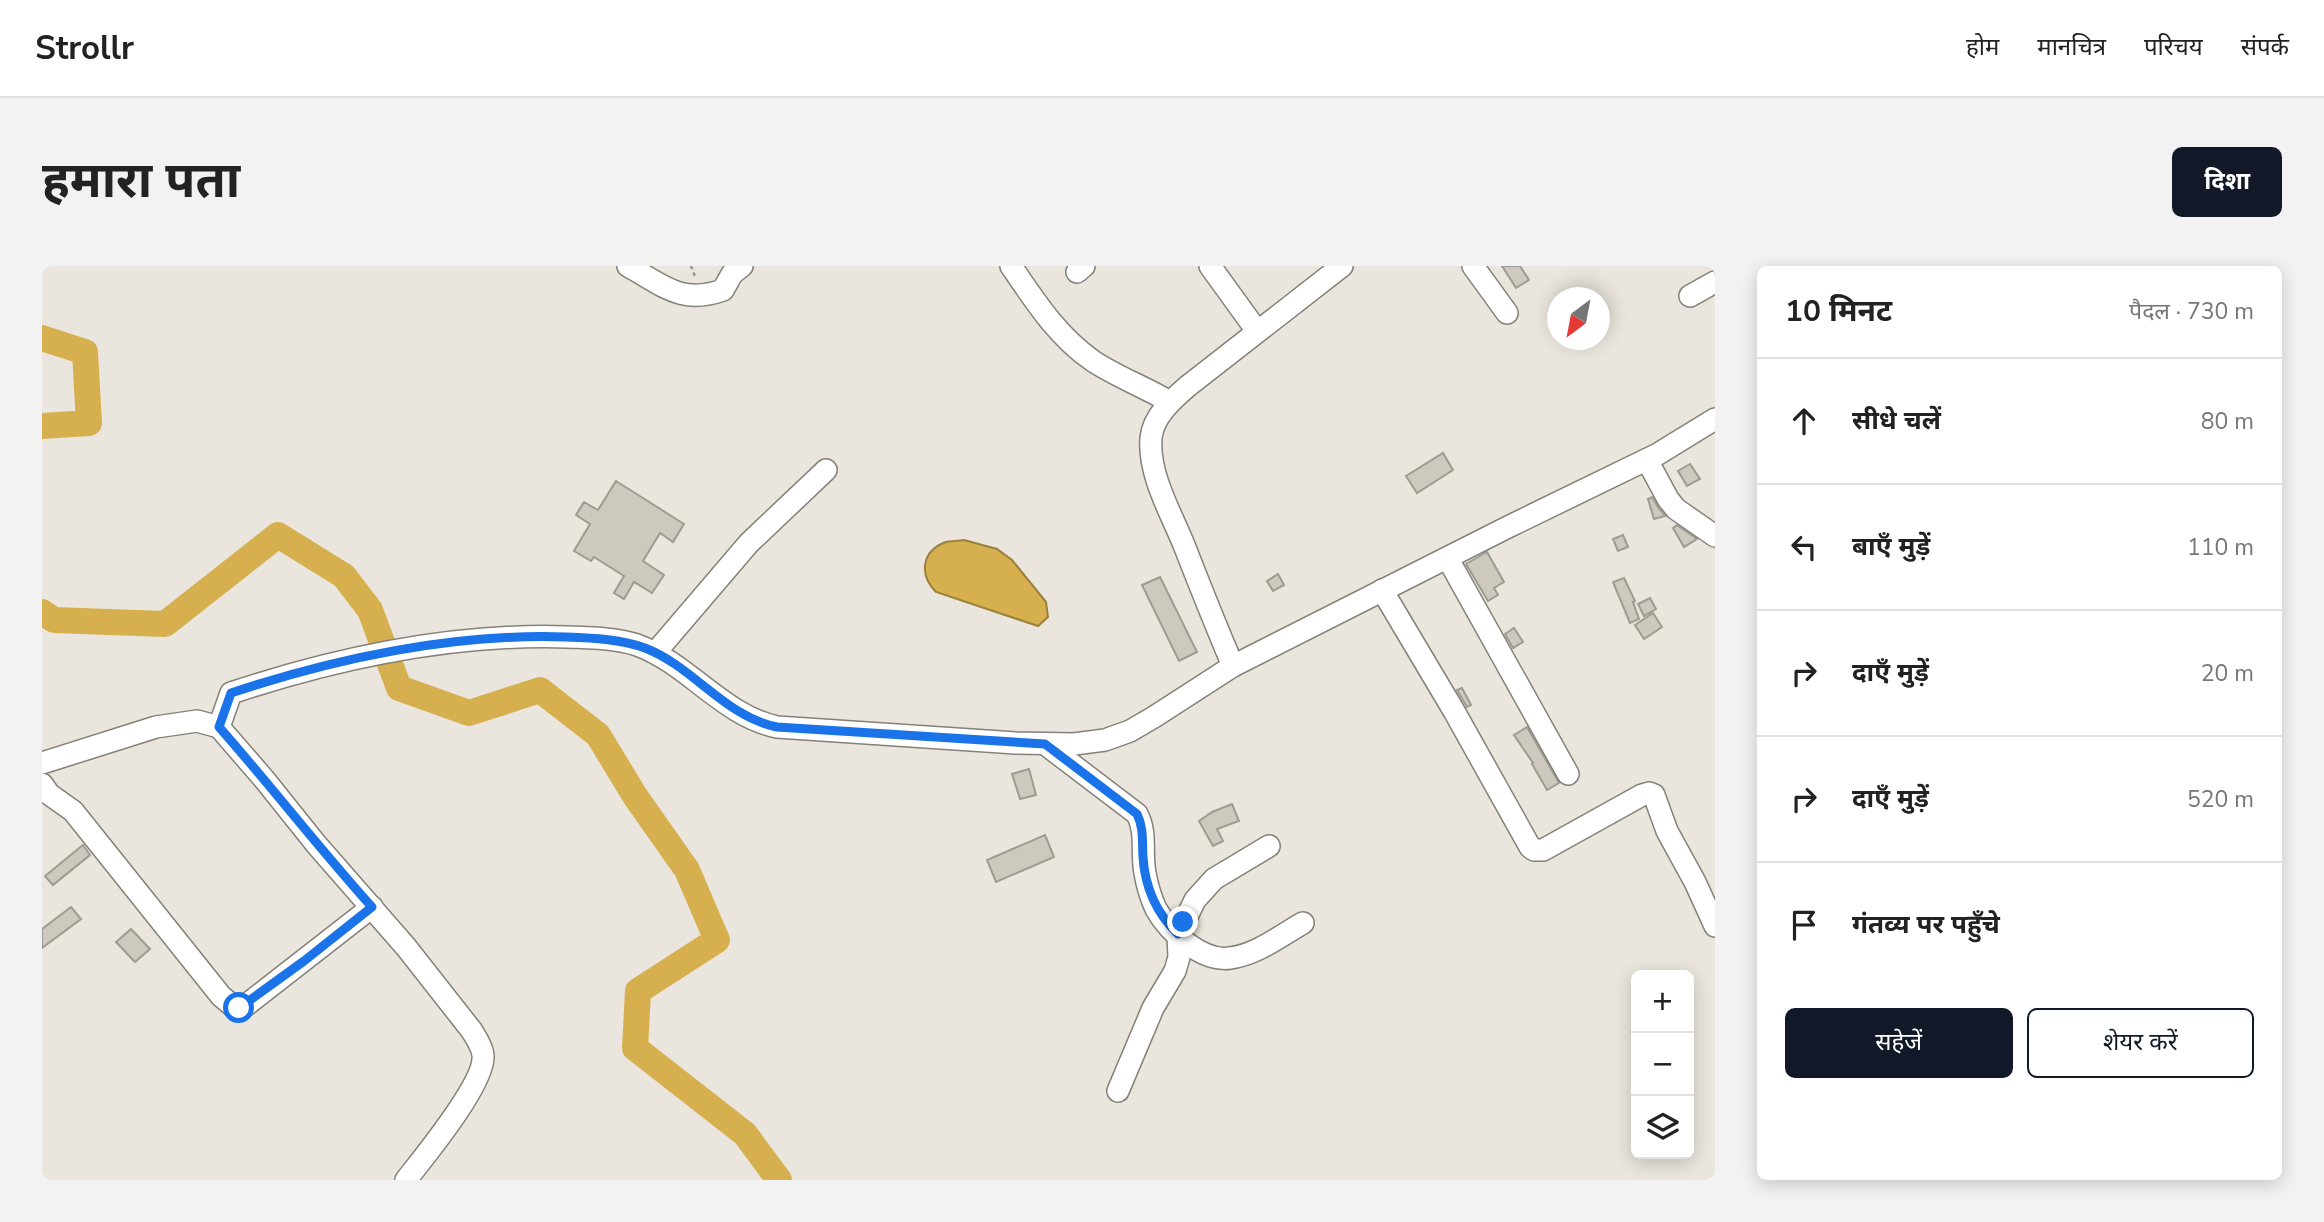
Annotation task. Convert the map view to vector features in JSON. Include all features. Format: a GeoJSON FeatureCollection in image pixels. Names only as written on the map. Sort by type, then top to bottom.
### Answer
{"type":"FeatureCollection","features":[{"type":"Feature","properties":{"kind":"street"},"geometry":{"type":"LineString","coordinates":[[628,266],[671,291],[704,297],[723,290],[732,274],[742,266]]}},
{"type":"Feature","properties":{"kind":"street"},"geometry":{"type":"LineString","coordinates":[[1011,266],[1055,328],[1073,345],[1103,367],[1170,402]]}},
{"type":"Feature","properties":{"kind":"street"},"geometry":{"type":"LineString","coordinates":[[1210,266],[1257,331]]}},
{"type":"Feature","properties":{"kind":"street"},"geometry":{"type":"LineString","coordinates":[[1233,666],[1156,473],[1151,436],[1158,418],[1170,402],[1342,266]]}},
{"type":"Feature","properties":{"kind":"street"},"geometry":{"type":"LineString","coordinates":[[1473,266],[1507,313]]}},
{"type":"Feature","properties":{"kind":"street"},"geometry":{"type":"LineString","coordinates":[[1690,296],[1715,282]]}},
{"type":"Feature","properties":{"kind":"street"},"geometry":{"type":"LineString","coordinates":[[219,727],[231,693],[277,678],[431,645],[483,638],[540,636],[616,640],[655,653],[682,669],[735,710],[760,723],[777,727],[1045,744],[1105,740],[1130,731],[1233,666],[1647,460],[1715,419]]}},
{"type":"Feature","properties":{"kind":"street"},"geometry":{"type":"LineString","coordinates":[[1647,460],[1676,509],[1715,536]]}},
{"type":"Feature","properties":{"kind":"street"},"geometry":{"type":"LineString","coordinates":[[655,653],[749,544],[826,470]]}},
{"type":"Feature","properties":{"kind":"street"},"geometry":{"type":"LineString","coordinates":[[1448,559],[1568,774]]}},
{"type":"Feature","properties":{"kind":"street"},"geometry":{"type":"LineString","coordinates":[[1382,590],[1530,847],[1544,850],[1642,795],[1654,795],[1667,831],[1715,926]]}},
{"type":"Feature","properties":{"kind":"street"},"geometry":{"type":"LineString","coordinates":[[42,763],[156,727],[197,721],[219,727],[372,907],[472,1031],[483,1055],[480,1075],[406,1180]]}},
{"type":"Feature","properties":{"kind":"street"},"geometry":{"type":"LineString","coordinates":[[1045,744],[1137,814],[1142,822],[1145,873],[1157,910],[1178,934],[1211,957],[1233,958],[1266,944],[1303,923]]}},
{"type":"Feature","properties":{"kind":"street"},"geometry":{"type":"LineString","coordinates":[[42,784],[49,794],[73,811],[221,996],[234,1007],[245,1006],[372,907]]}},
{"type":"Feature","properties":{"kind":"street"},"geometry":{"type":"LineString","coordinates":[[1118,1091],[1153,1008],[1175,971],[1179,957],[1178,934],[1188,911],[1204,888],[1226,871],[1269,846]]}},
{"type":"Feature","properties":{"kind":"shaded area"},"geometry":{"type":"Polygon","coordinates":[[[964,540],[997,549],[1012,560],[1046,602],[1048,617],[1038,626],[936,592],[925,571],[927,557],[946,542],[964,540]]]}},
{"type":"Feature","properties":{"kind":"building"},"geometry":{"type":"Polygon","coordinates":[[[1502,266],[1520,266],[1529,280],[1516,288],[1502,266]]]}},
{"type":"Feature","properties":{"kind":"building"},"geometry":{"type":"Polygon","coordinates":[[[1443,453],[1453,470],[1417,493],[1406,476],[1443,453]]]}},
{"type":"Feature","properties":{"kind":"building"},"geometry":{"type":"Polygon","coordinates":[[[1690,464],[1700,479],[1687,486],[1678,471],[1690,464]]]}},
{"type":"Feature","properties":{"kind":"building"},"geometry":{"type":"Polygon","coordinates":[[[616,481],[684,524],[673,542],[660,533],[643,561],[664,575],[652,593],[634,582],[624,599],[614,593],[624,576],[594,557],[591,561],[574,551],[590,524],[576,515],[584,502],[598,510],[616,481]]]}},
{"type":"Feature","properties":{"kind":"building"},"geometry":{"type":"Polygon","coordinates":[[[1652,497],[1665,516],[1654,519],[1648,499],[1652,497]]]}},
{"type":"Feature","properties":{"kind":"building"},"geometry":{"type":"Polygon","coordinates":[[[1677,525],[1697,539],[1684,547],[1673,528],[1677,525]]]}},
{"type":"Feature","properties":{"kind":"building"},"geometry":{"type":"Polygon","coordinates":[[[1623,535],[1628,547],[1618,551],[1613,539],[1623,535]]]}},
{"type":"Feature","properties":{"kind":"building"},"geometry":{"type":"Polygon","coordinates":[[[1487,552],[1504,582],[1494,588],[1498,595],[1488,601],[1466,564],[1487,552]]]}},
{"type":"Feature","properties":{"kind":"building"},"geometry":{"type":"Polygon","coordinates":[[[1278,574],[1284,585],[1273,591],[1267,581],[1278,574]]]}},
{"type":"Feature","properties":{"kind":"building"},"geometry":{"type":"Polygon","coordinates":[[[1160,577],[1197,652],[1179,661],[1142,585],[1160,577]]]}},
{"type":"Feature","properties":{"kind":"building"},"geometry":{"type":"Polygon","coordinates":[[[1624,578],[1635,601],[1633,602],[1639,619],[1630,623],[1613,582],[1624,578]]]}},
{"type":"Feature","properties":{"kind":"building"},"geometry":{"type":"Polygon","coordinates":[[[1650,598],[1656,609],[1644,616],[1638,604],[1650,598]]]}},
{"type":"Feature","properties":{"kind":"building"},"geometry":{"type":"Polygon","coordinates":[[[1653,613],[1662,627],[1644,639],[1635,625],[1653,613]]]}},
{"type":"Feature","properties":{"kind":"building"},"geometry":{"type":"Polygon","coordinates":[[[1514,628],[1523,642],[1513,648],[1505,634],[1514,628]]]}},
{"type":"Feature","properties":{"kind":"building"},"geometry":{"type":"Polygon","coordinates":[[[1462,688],[1471,705],[1467,707],[1457,690],[1462,688]]]}},
{"type":"Feature","properties":{"kind":"building"},"geometry":{"type":"Polygon","coordinates":[[[1527,727],[1559,783],[1547,790],[1514,735],[1527,727]]]}},
{"type":"Feature","properties":{"kind":"building"},"geometry":{"type":"Polygon","coordinates":[[[1029,769],[1036,795],[1020,799],[1012,774],[1029,769]]]}},
{"type":"Feature","properties":{"kind":"building"},"geometry":{"type":"Polygon","coordinates":[[[1232,804],[1239,821],[1217,829],[1223,841],[1213,846],[1199,821],[1232,804]]]}},
{"type":"Feature","properties":{"kind":"building"},"geometry":{"type":"Polygon","coordinates":[[[1045,835],[1054,857],[996,882],[987,860],[1045,835]]]}},
{"type":"Feature","properties":{"kind":"building"},"geometry":{"type":"Polygon","coordinates":[[[83,845],[90,855],[53,885],[45,876],[83,845]]]}},
{"type":"Feature","properties":{"kind":"building"},"geometry":{"type":"Polygon","coordinates":[[[71,907],[81,919],[42,948],[42,929],[71,907]]]}},
{"type":"Feature","properties":{"kind":"building"},"geometry":{"type":"Polygon","coordinates":[[[131,929],[150,949],[135,962],[116,942],[131,929]]]}},
{"type":"Feature","properties":{"kind":"waterway"},"geometry":{"type":"LineString","coordinates":[[42,338],[85,352],[89,423],[42,426]]}},
{"type":"Feature","properties":{"kind":"waterway"},"geometry":{"type":"LineString","coordinates":[[42,612],[54,620],[165,624],[278,535],[344,576],[370,610],[399,688],[469,713],[540,690],[598,735],[635,796],[687,870],[717,940],[638,991],[635,1048],[745,1134],[779,1180]]}},
{"type":"Feature","properties":{"kind":"route"},"geometry":{"type":"LineString","coordinates":[[239,1008],[372,907],[219,727],[231,693],[277,678],[343,662],[483,638],[598,638],[633,644],[664,657],[742,715],[777,727],[1045,744],[1137,814],[1142,822],[1143,857],[1150,895],[1167,924],[1178,934],[1183,922]]}}]}
